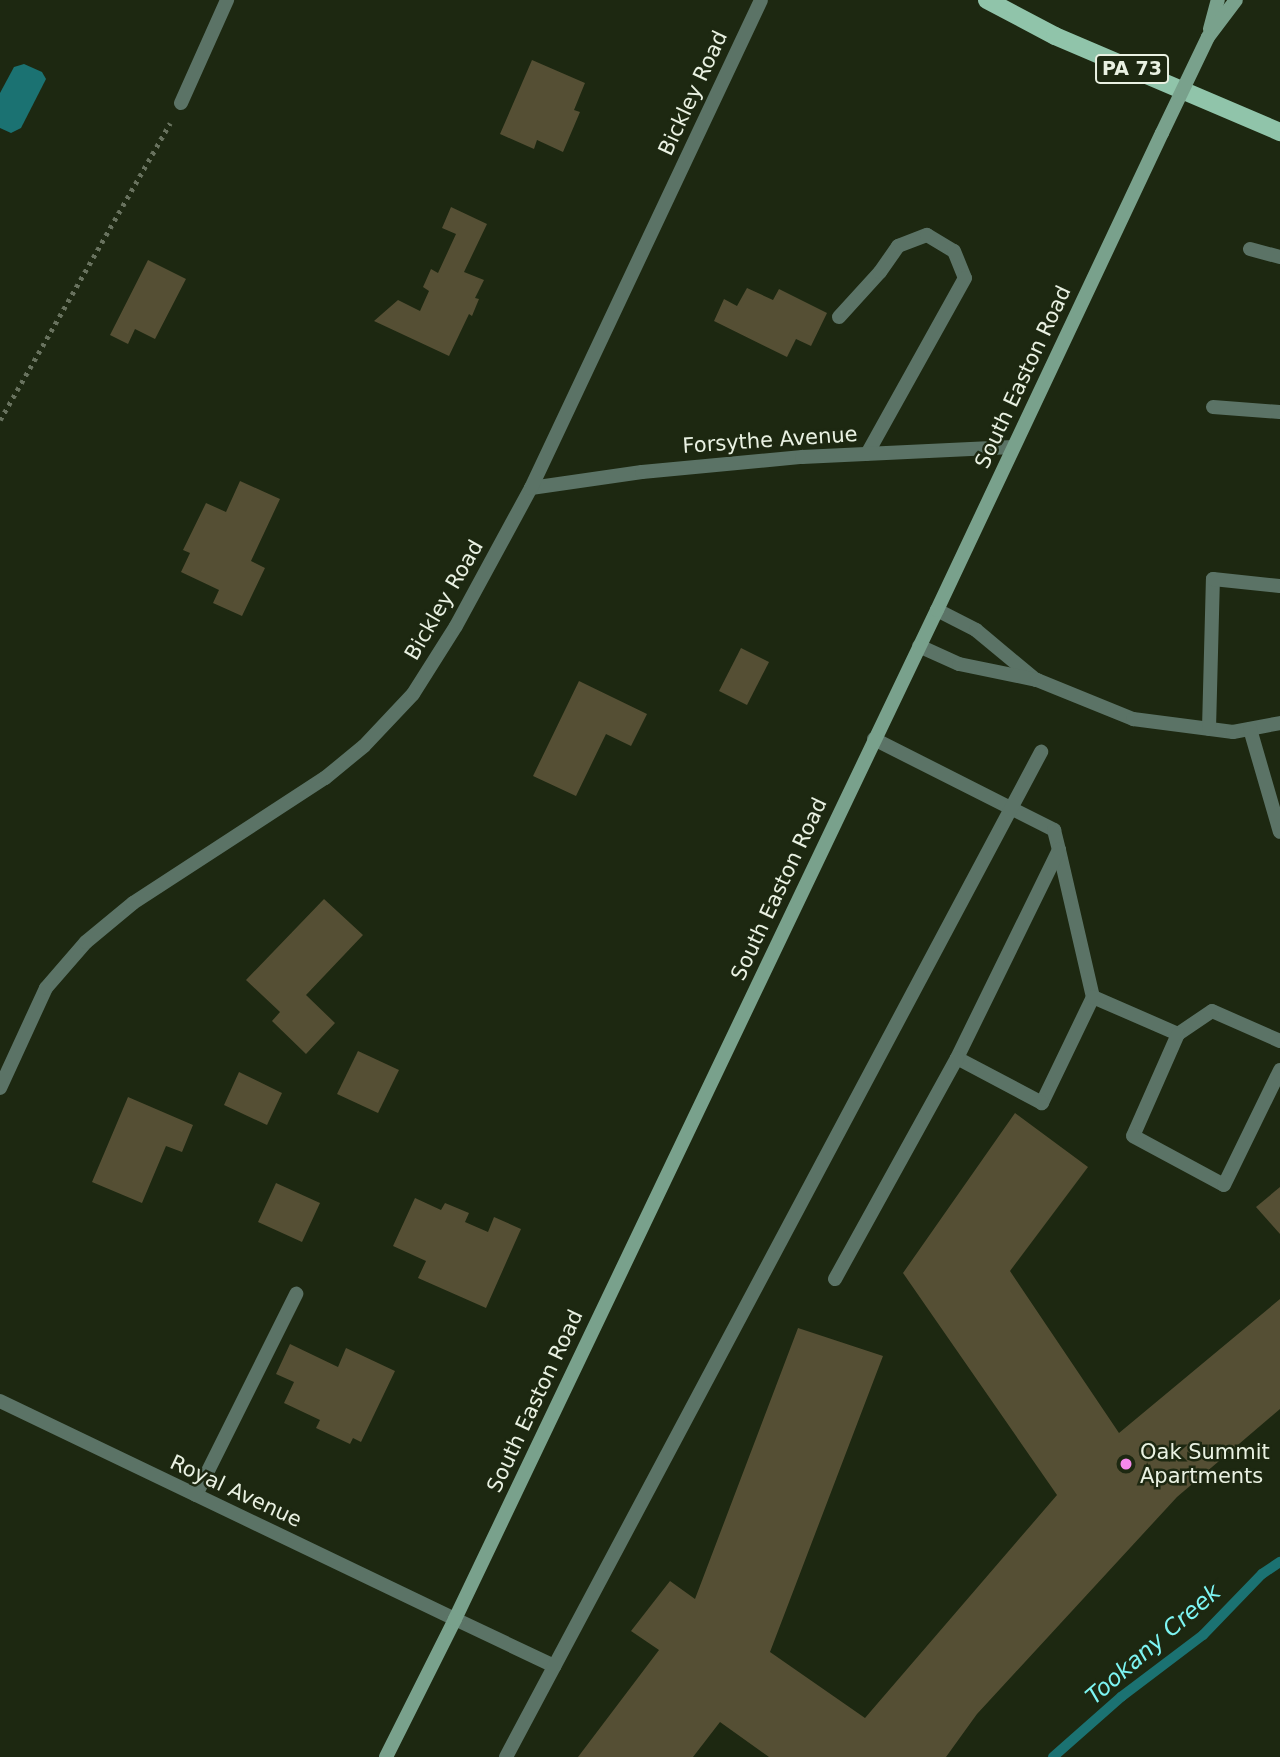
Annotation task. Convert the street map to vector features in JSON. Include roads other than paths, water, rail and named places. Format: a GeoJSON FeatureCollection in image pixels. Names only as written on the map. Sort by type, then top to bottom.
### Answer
{"type":"FeatureCollection","features":[{"type":"Feature","properties":{"kind":"main road","name":"PA 73"},"geometry":{"type":"LineString","coordinates":[[987,0],[1055,36],[1280,132]]}},
{"type":"Feature","properties":{"kind":"main road","name":"South Easton Road"},"geometry":{"type":"LineString","coordinates":[[386,1757],[455,1619],[937,610],[1208,37],[1218,0]]}},
{"type":"Feature","properties":{"kind":"main road","name":"South Easton Road"},"geometry":{"type":"LineString","coordinates":[[1208,37],[1236,0]]}},
{"type":"Feature","properties":{"kind":"street"},"geometry":{"type":"LineString","coordinates":[[181,103],[227,0]]}},
{"type":"Feature","properties":{"kind":"street","name":"Bickley Road"},"geometry":{"type":"LineString","coordinates":[[0,1088],[46,988],[86,942],[133,903],[325,779],[390,720],[412,694],[442,648],[531,488],[761,0]]}},
{"type":"Feature","properties":{"kind":"street"},"geometry":{"type":"LineString","coordinates":[[839,317],[880,272],[898,246],[928,235],[954,251],[964,278],[867,454]]}},
{"type":"Feature","properties":{"kind":"street"},"geometry":{"type":"LineString","coordinates":[[1250,249],[1280,257]]}},
{"type":"Feature","properties":{"kind":"street"},"geometry":{"type":"LineString","coordinates":[[1213,407],[1280,412]]}},
{"type":"Feature","properties":{"kind":"street","name":"Forsythe Avenue"},"geometry":{"type":"LineString","coordinates":[[531,488],[642,472],[867,454],[1013,447]]}},
{"type":"Feature","properties":{"kind":"street"},"geometry":{"type":"LineString","coordinates":[[1209,729],[1213,579],[1280,586]]}},
{"type":"Feature","properties":{"kind":"street"},"geometry":{"type":"LineString","coordinates":[[937,610],[976,630],[1037,680]]}},
{"type":"Feature","properties":{"kind":"street"},"geometry":{"type":"LineString","coordinates":[[919,646],[958,664],[1037,680],[1133,719],[1233,732],[1280,723]]}},
{"type":"Feature","properties":{"kind":"street"},"geometry":{"type":"LineString","coordinates":[[1250,729],[1280,832]]}},
{"type":"Feature","properties":{"kind":"street"},"geometry":{"type":"LineString","coordinates":[[874,739],[1054,830],[1093,997],[1042,1103],[957,1058]]}},
{"type":"Feature","properties":{"kind":"street"},"geometry":{"type":"LineString","coordinates":[[506,1757],[1041,752]]}},
{"type":"Feature","properties":{"kind":"street"},"geometry":{"type":"LineString","coordinates":[[835,1279],[957,1058],[1059,850]]}},
{"type":"Feature","properties":{"kind":"street"},"geometry":{"type":"LineString","coordinates":[[1093,997],[1178,1034]]}},
{"type":"Feature","properties":{"kind":"street"},"geometry":{"type":"LineString","coordinates":[[1280,1041],[1212,1012],[1178,1034],[1133,1136],[1224,1185],[1280,1070]]}},
{"type":"Feature","properties":{"kind":"street"},"geometry":{"type":"LineString","coordinates":[[196,1495],[296,1294]]}},
{"type":"Feature","properties":{"kind":"street","name":"Royal Avenue"},"geometry":{"type":"LineString","coordinates":[[0,1401],[554,1666]]}},
{"type":"Feature","properties":{"kind":"water"},"geometry":{"type":"Polygon","coordinates":[[[24,64],[42,72],[46,79],[21,128],[11,133],[0,128],[0,93],[14,67],[24,64]]]}},
{"type":"Feature","properties":{"kind":"waterway","name":"Tookany Creek"},"geometry":{"type":"LineString","coordinates":[[1053,1757],[1121,1697],[1203,1635],[1262,1574],[1280,1562]]}},
{"type":"Feature","properties":{"kind":"place","name":"Oak Summit Apartments"},"geometry":{"type":"Point","coordinates":[1126,1464]}}]}
